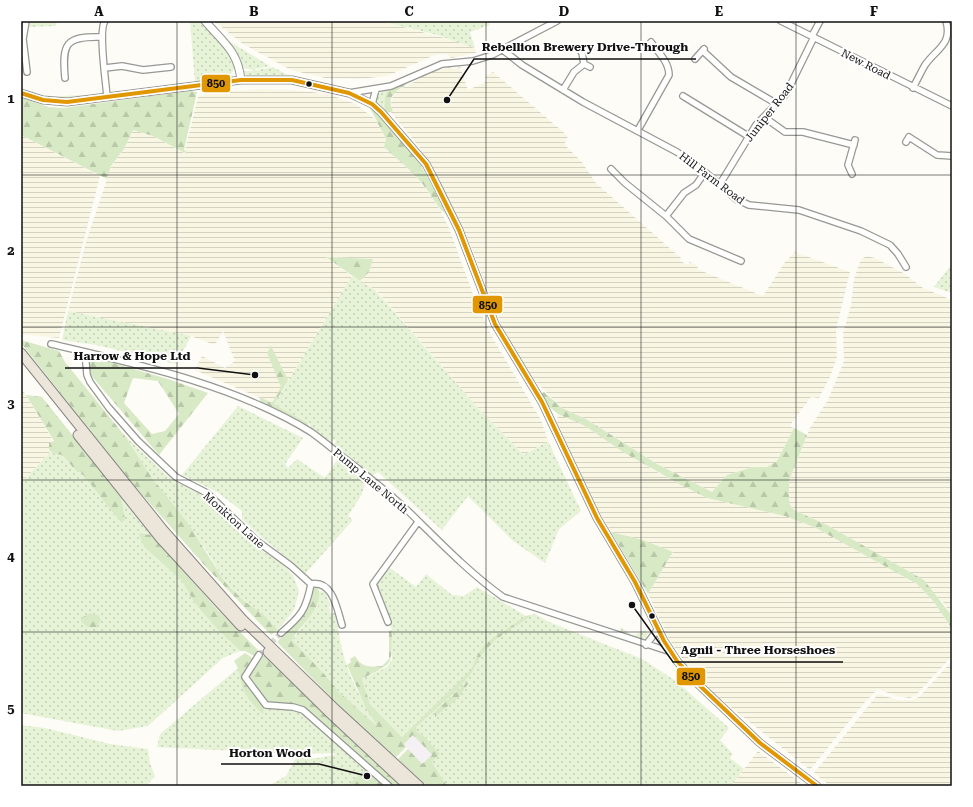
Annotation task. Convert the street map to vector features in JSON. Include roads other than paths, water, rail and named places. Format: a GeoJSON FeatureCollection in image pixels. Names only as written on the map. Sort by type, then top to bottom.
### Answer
{"type":"FeatureCollection","features":[{"type":"Feature","properties":{"kind":"highway"},"geometry":{"type":"LineString","coordinates":[[21,354],[164,531],[242,619],[333,707],[419,786]]}},
{"type":"Feature","properties":{"kind":"highway"},"geometry":{"type":"LineString","coordinates":[[21,363],[161,539],[226,610],[331,714],[408,786]]}},
{"type":"Feature","properties":{"kind":"street"},"geometry":{"type":"LineString","coordinates":[[26,21],[23,39],[28,72]]}},
{"type":"Feature","properties":{"kind":"street"},"geometry":{"type":"LineString","coordinates":[[105,21],[102,24],[101,37],[107,97]]}},
{"type":"Feature","properties":{"kind":"street"},"geometry":{"type":"LineString","coordinates":[[205,21],[231,49],[237,58],[241,80]]}},
{"type":"Feature","properties":{"kind":"street"},"geometry":{"type":"LineString","coordinates":[[349,93],[376,90],[408,80],[442,64],[473,61],[492,55],[558,21]]}},
{"type":"Feature","properties":{"kind":"street","name":"New Road"},"geometry":{"type":"LineString","coordinates":[[781,21],[913,88],[952,106]]}},
{"type":"Feature","properties":{"kind":"street","name":"Juniper Road"},"geometry":{"type":"LineString","coordinates":[[720,184],[748,136],[777,104],[792,84],[820,21]]}},
{"type":"Feature","properties":{"kind":"street"},"geometry":{"type":"LineString","coordinates":[[913,88],[925,65],[943,46],[948,33],[946,21]]}},
{"type":"Feature","properties":{"kind":"street"},"geometry":{"type":"LineString","coordinates":[[65,78],[63,56],[66,48],[78,38],[101,37]]}},
{"type":"Feature","properties":{"kind":"street"},"geometry":{"type":"LineString","coordinates":[[638,130],[669,75],[669,69],[660,58],[651,42]]}},
{"type":"Feature","properties":{"kind":"street","name":"Hill Farm Road"},"geometry":{"type":"LineString","coordinates":[[503,50],[563,90],[677,152],[705,172],[729,193],[749,205],[800,210],[862,231],[890,245],[906,267]]}},
{"type":"Feature","properties":{"kind":"street"},"geometry":{"type":"LineString","coordinates":[[563,90],[574,72],[587,65],[580,50]]}},
{"type":"Feature","properties":{"kind":"street"},"geometry":{"type":"LineString","coordinates":[[695,59],[704,50],[731,77],[745,87],[770,98],[777,104]]}},
{"type":"Feature","properties":{"kind":"street"},"geometry":{"type":"LineString","coordinates":[[105,68],[122,66],[143,70],[171,66]]}},
{"type":"Feature","properties":{"kind":"street"},"geometry":{"type":"LineString","coordinates":[[21,93],[43,100],[67,102],[241,80],[292,80],[330,87],[349,93],[372,104],[388,118],[426,164],[459,230],[495,324],[542,402],[596,518],[635,582],[658,629],[672,652],[697,683],[760,743],[817,786]]}},
{"type":"Feature","properties":{"kind":"street"},"geometry":{"type":"LineString","coordinates":[[372,104],[376,90]]}},
{"type":"Feature","properties":{"kind":"street"},"geometry":{"type":"LineString","coordinates":[[683,96],[692,99],[748,136]]}},
{"type":"Feature","properties":{"kind":"street"},"geometry":{"type":"LineString","coordinates":[[764,117],[784,132],[803,132],[854,142],[848,165],[852,174]]}},
{"type":"Feature","properties":{"kind":"street"},"geometry":{"type":"LineString","coordinates":[[906,142],[909,137],[938,155],[952,156]]}},
{"type":"Feature","properties":{"kind":"street"},"geometry":{"type":"LineString","coordinates":[[614,170],[644,195],[689,239],[739,259]]}},
{"type":"Feature","properties":{"kind":"street"},"geometry":{"type":"LineString","coordinates":[[666,216],[684,193],[696,185],[705,172]]}},
{"type":"Feature","properties":{"kind":"street","name":"Pump Lane North"},"geometry":{"type":"LineString","coordinates":[[51,344],[181,378],[251,401],[311,432],[381,487],[453,557],[481,581],[503,597],[646,645],[672,652]]}},
{"type":"Feature","properties":{"kind":"street","name":"Monkton Lane"},"geometry":{"type":"LineString","coordinates":[[85,352],[87,375],[90,382],[109,408],[138,441],[176,477],[207,493],[257,541],[291,566],[311,584],[319,584],[331,593],[342,625]]}},
{"type":"Feature","properties":{"kind":"street"},"geometry":{"type":"LineString","coordinates":[[388,622],[373,584],[418,522]]}},
{"type":"Feature","properties":{"kind":"street"},"geometry":{"type":"LineString","coordinates":[[281,633],[303,613],[307,605],[311,584]]}},
{"type":"Feature","properties":{"kind":"street"},"geometry":{"type":"LineString","coordinates":[[646,645],[658,629]]}},
{"type":"Feature","properties":{"kind":"street"},"geometry":{"type":"LineString","coordinates":[[259,655],[245,677],[266,705],[293,707],[310,715],[389,786]]}},
{"type":"Feature","properties":{"kind":"tunnel"},"geometry":{"type":"LineString","coordinates":[[259,655],[281,633]]}},
{"type":"Feature","properties":{"kind":"place","name":"Rebellion Brewery Drive-Through"},"geometry":{"type":"Point","coordinates":[447,100]}},
{"type":"Feature","properties":{"kind":"place","name":"Harrow & Hope Ltd"},"geometry":{"type":"Point","coordinates":[255,375]}},
{"type":"Feature","properties":{"kind":"place","name":"Agnii - Three Horseshoes"},"geometry":{"type":"Point","coordinates":[632,605]}},
{"type":"Feature","properties":{"kind":"place","name":"Horton Wood"},"geometry":{"type":"Point","coordinates":[367,776]}}]}
